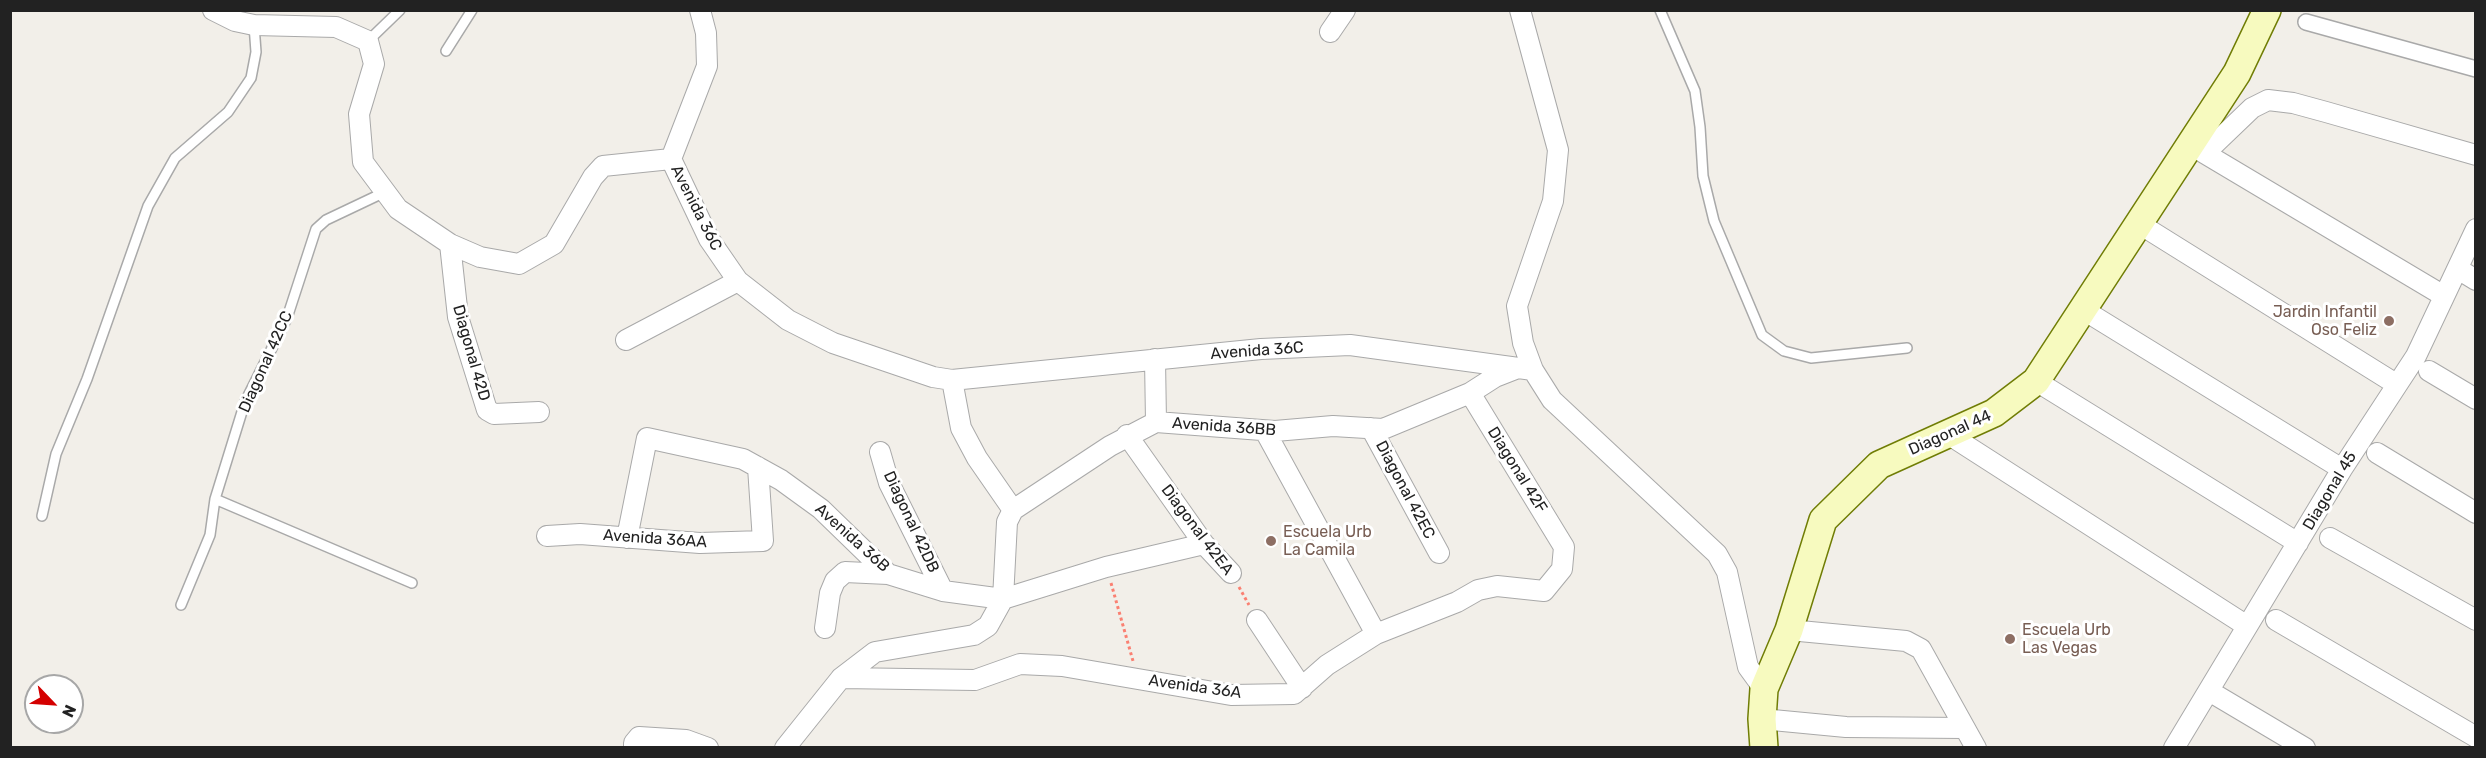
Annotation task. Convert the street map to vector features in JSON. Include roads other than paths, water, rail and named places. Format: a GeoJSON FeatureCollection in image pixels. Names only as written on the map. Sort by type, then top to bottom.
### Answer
{"type":"FeatureCollection","features":[{"type":"Feature","properties":{"kind":"main road","name":"Diagonal 44"},"geometry":{"type":"LineString","coordinates":[[1764,747],[1762,719],[1764,689],[1789,630],[1823,520],[1879,465],[1995,413],[2036,381],[2138,223],[2197,149],[2267,10]]}},
{"type":"Feature","properties":{"kind":"street"},"geometry":{"type":"LineString","coordinates":[[213,10],[235,21],[254,25],[336,27],[368,41],[374,64],[359,114],[363,162],[398,209],[450,244],[480,257],[519,264],[554,244],[593,177],[603,166],[671,159],[707,66],[706,33],[700,10]]}},
{"type":"Feature","properties":{"kind":"street"},"geometry":{"type":"LineString","coordinates":[[1330,32],[1345,10]]}},
{"type":"Feature","properties":{"kind":"street"},"geometry":{"type":"LineString","coordinates":[[1520,10],[1558,150],[1553,201],[1517,306],[1526,369],[1552,400],[1717,554],[1727,572],[1748,668],[1764,689]]}},
{"type":"Feature","properties":{"kind":"street"},"geometry":{"type":"LineString","coordinates":[[2306,22],[2475,69]]}},
{"type":"Feature","properties":{"kind":"street"},"geometry":{"type":"LineString","coordinates":[[2444,296],[2197,149],[2252,108],[2268,100],[2315,109],[2475,155]]}},
{"type":"Feature","properties":{"kind":"street","name":"Avenida 36C"},"geometry":{"type":"LineString","coordinates":[[671,159],[709,239],[738,281],[788,320],[833,343],[933,378],[952,380],[1261,349],[1350,345],[1526,369]]}},
{"type":"Feature","properties":{"kind":"street"},"geometry":{"type":"LineString","coordinates":[[2138,223],[2396,384]]}},
{"type":"Feature","properties":{"kind":"street","name":"Diagonal 45"},"geometry":{"type":"LineString","coordinates":[[2174,747],[2210,691],[2342,469],[2416,356],[2475,229]]}},
{"type":"Feature","properties":{"kind":"street","name":"Diagonal 42D"},"geometry":{"type":"LineString","coordinates":[[450,244],[458,317],[487,410],[494,414],[539,412]]}},
{"type":"Feature","properties":{"kind":"street"},"geometry":{"type":"LineString","coordinates":[[2458,269],[2475,280]]}},
{"type":"Feature","properties":{"kind":"street"},"geometry":{"type":"LineString","coordinates":[[626,340],[738,281]]}},
{"type":"Feature","properties":{"kind":"street"},"geometry":{"type":"LineString","coordinates":[[2082,309],[2342,469]]}},
{"type":"Feature","properties":{"kind":"street"},"geometry":{"type":"LineString","coordinates":[[1155,359],[1156,422]]}},
{"type":"Feature","properties":{"kind":"street","name":"Avenida 36BB"},"geometry":{"type":"LineString","coordinates":[[1013,510],[1127,435],[1156,422],[1265,431],[1333,426],[1383,429],[1470,393],[1495,378],[1526,369]]}},
{"type":"Feature","properties":{"kind":"street"},"geometry":{"type":"LineString","coordinates":[[2429,371],[2475,399]]}},
{"type":"Feature","properties":{"kind":"street"},"geometry":{"type":"LineString","coordinates":[[785,747],[841,678],[875,652],[974,635],[988,626],[1003,599],[1007,522],[1013,510],[977,458],[961,428],[952,380]]}},
{"type":"Feature","properties":{"kind":"street"},"geometry":{"type":"LineString","coordinates":[[2036,381],[2298,543]]}},
{"type":"Feature","properties":{"kind":"street","name":"Diagonal 42F"},"geometry":{"type":"LineString","coordinates":[[1470,393],[1564,547]]}},
{"type":"Feature","properties":{"kind":"street","name":"Diagonal 42EC"},"geometry":{"type":"LineString","coordinates":[[1371,428],[1439,553]]}},
{"type":"Feature","properties":{"kind":"street"},"geometry":{"type":"LineString","coordinates":[[1265,431],[1376,634]]}},
{"type":"Feature","properties":{"kind":"street"},"geometry":{"type":"LineString","coordinates":[[1948,434],[2247,626]]}},
{"type":"Feature","properties":{"kind":"street","name":"Diagonal 42EA"},"geometry":{"type":"LineString","coordinates":[[1127,435],[1204,544],[1232,573]]}},
{"type":"Feature","properties":{"kind":"street","name":"Avenida 36B"},"geometry":{"type":"LineString","coordinates":[[627,538],[647,438],[743,459],[782,480],[821,509],[888,573],[943,591],[1003,599],[1106,567],[1204,544]]}},
{"type":"Feature","properties":{"kind":"street","name":"Diagonal 42DB"},"geometry":{"type":"LineString","coordinates":[[880,452],[889,483],[943,591]]}},
{"type":"Feature","properties":{"kind":"street"},"geometry":{"type":"LineString","coordinates":[[2377,453],[2475,513]]}},
{"type":"Feature","properties":{"kind":"street","name":"Avenida 36AA"},"geometry":{"type":"LineString","coordinates":[[547,536],[580,534],[700,543],[763,541],[758,467]]}},
{"type":"Feature","properties":{"kind":"street"},"geometry":{"type":"LineString","coordinates":[[2330,538],[2475,620]]}},
{"type":"Feature","properties":{"kind":"street","name":"Avenida 36A"},"geometry":{"type":"LineString","coordinates":[[841,678],[975,680],[1020,664],[1062,666],[1231,695],[1294,694],[1328,665],[1376,634],[1424,616],[1478,590],[1497,586],[1544,591],[1562,569],[1564,547]]}},
{"type":"Feature","properties":{"kind":"street"},"geometry":{"type":"LineString","coordinates":[[825,628],[830,593],[835,581],[845,572],[888,573]]}},
{"type":"Feature","properties":{"kind":"street"},"geometry":{"type":"LineString","coordinates":[[1257,620],[1302,688]]}},
{"type":"Feature","properties":{"kind":"street"},"geometry":{"type":"LineString","coordinates":[[2276,620],[2475,737]]}},
{"type":"Feature","properties":{"kind":"street"},"geometry":{"type":"LineString","coordinates":[[1789,630],[1906,640],[1921,650],[1976,747]]}},
{"type":"Feature","properties":{"kind":"street"},"geometry":{"type":"LineString","coordinates":[[2210,691],[2305,747]]}},
{"type":"Feature","properties":{"kind":"street"},"geometry":{"type":"LineString","coordinates":[[1762,719],[1846,727],[1964,728]]}},
{"type":"Feature","properties":{"kind":"street"},"geometry":{"type":"LineString","coordinates":[[637,742],[686,740],[708,747]]}},
{"type":"Feature","properties":{"kind":"lane"},"geometry":{"type":"LineString","coordinates":[[368,41],[400,10]]}},
{"type":"Feature","properties":{"kind":"lane"},"geometry":{"type":"LineString","coordinates":[[446,51],[472,10]]}},
{"type":"Feature","properties":{"kind":"lane"},"geometry":{"type":"LineString","coordinates":[[1660,10],[1695,92],[1703,176],[1714,221],[1762,335],[1784,351],[1811,358],[1907,348]]}},
{"type":"Feature","properties":{"kind":"lane"},"geometry":{"type":"LineString","coordinates":[[42,516],[56,454],[87,380],[148,206],[175,158],[228,112],[251,78],[256,52],[254,25]]}},
{"type":"Feature","properties":{"kind":"lane","name":"Diagonal 42CC"},"geometry":{"type":"LineString","coordinates":[[181,604],[210,535],[215,499],[245,402],[287,318],[316,230],[326,220],[385,192]]}},
{"type":"Feature","properties":{"kind":"lane"},"geometry":{"type":"LineString","coordinates":[[215,499],[412,583]]}},
{"type":"Feature","properties":{"kind":"place","name":"Jardin Infantil Oso Feliz"},"geometry":{"type":"Point","coordinates":[2389,321]}},
{"type":"Feature","properties":{"kind":"place","name":"Escuela Urb La Camila"},"geometry":{"type":"Point","coordinates":[1271,541]}},
{"type":"Feature","properties":{"kind":"place","name":"Escuela Urb Las Vegas"},"geometry":{"type":"Point","coordinates":[2010,639]}}]}
